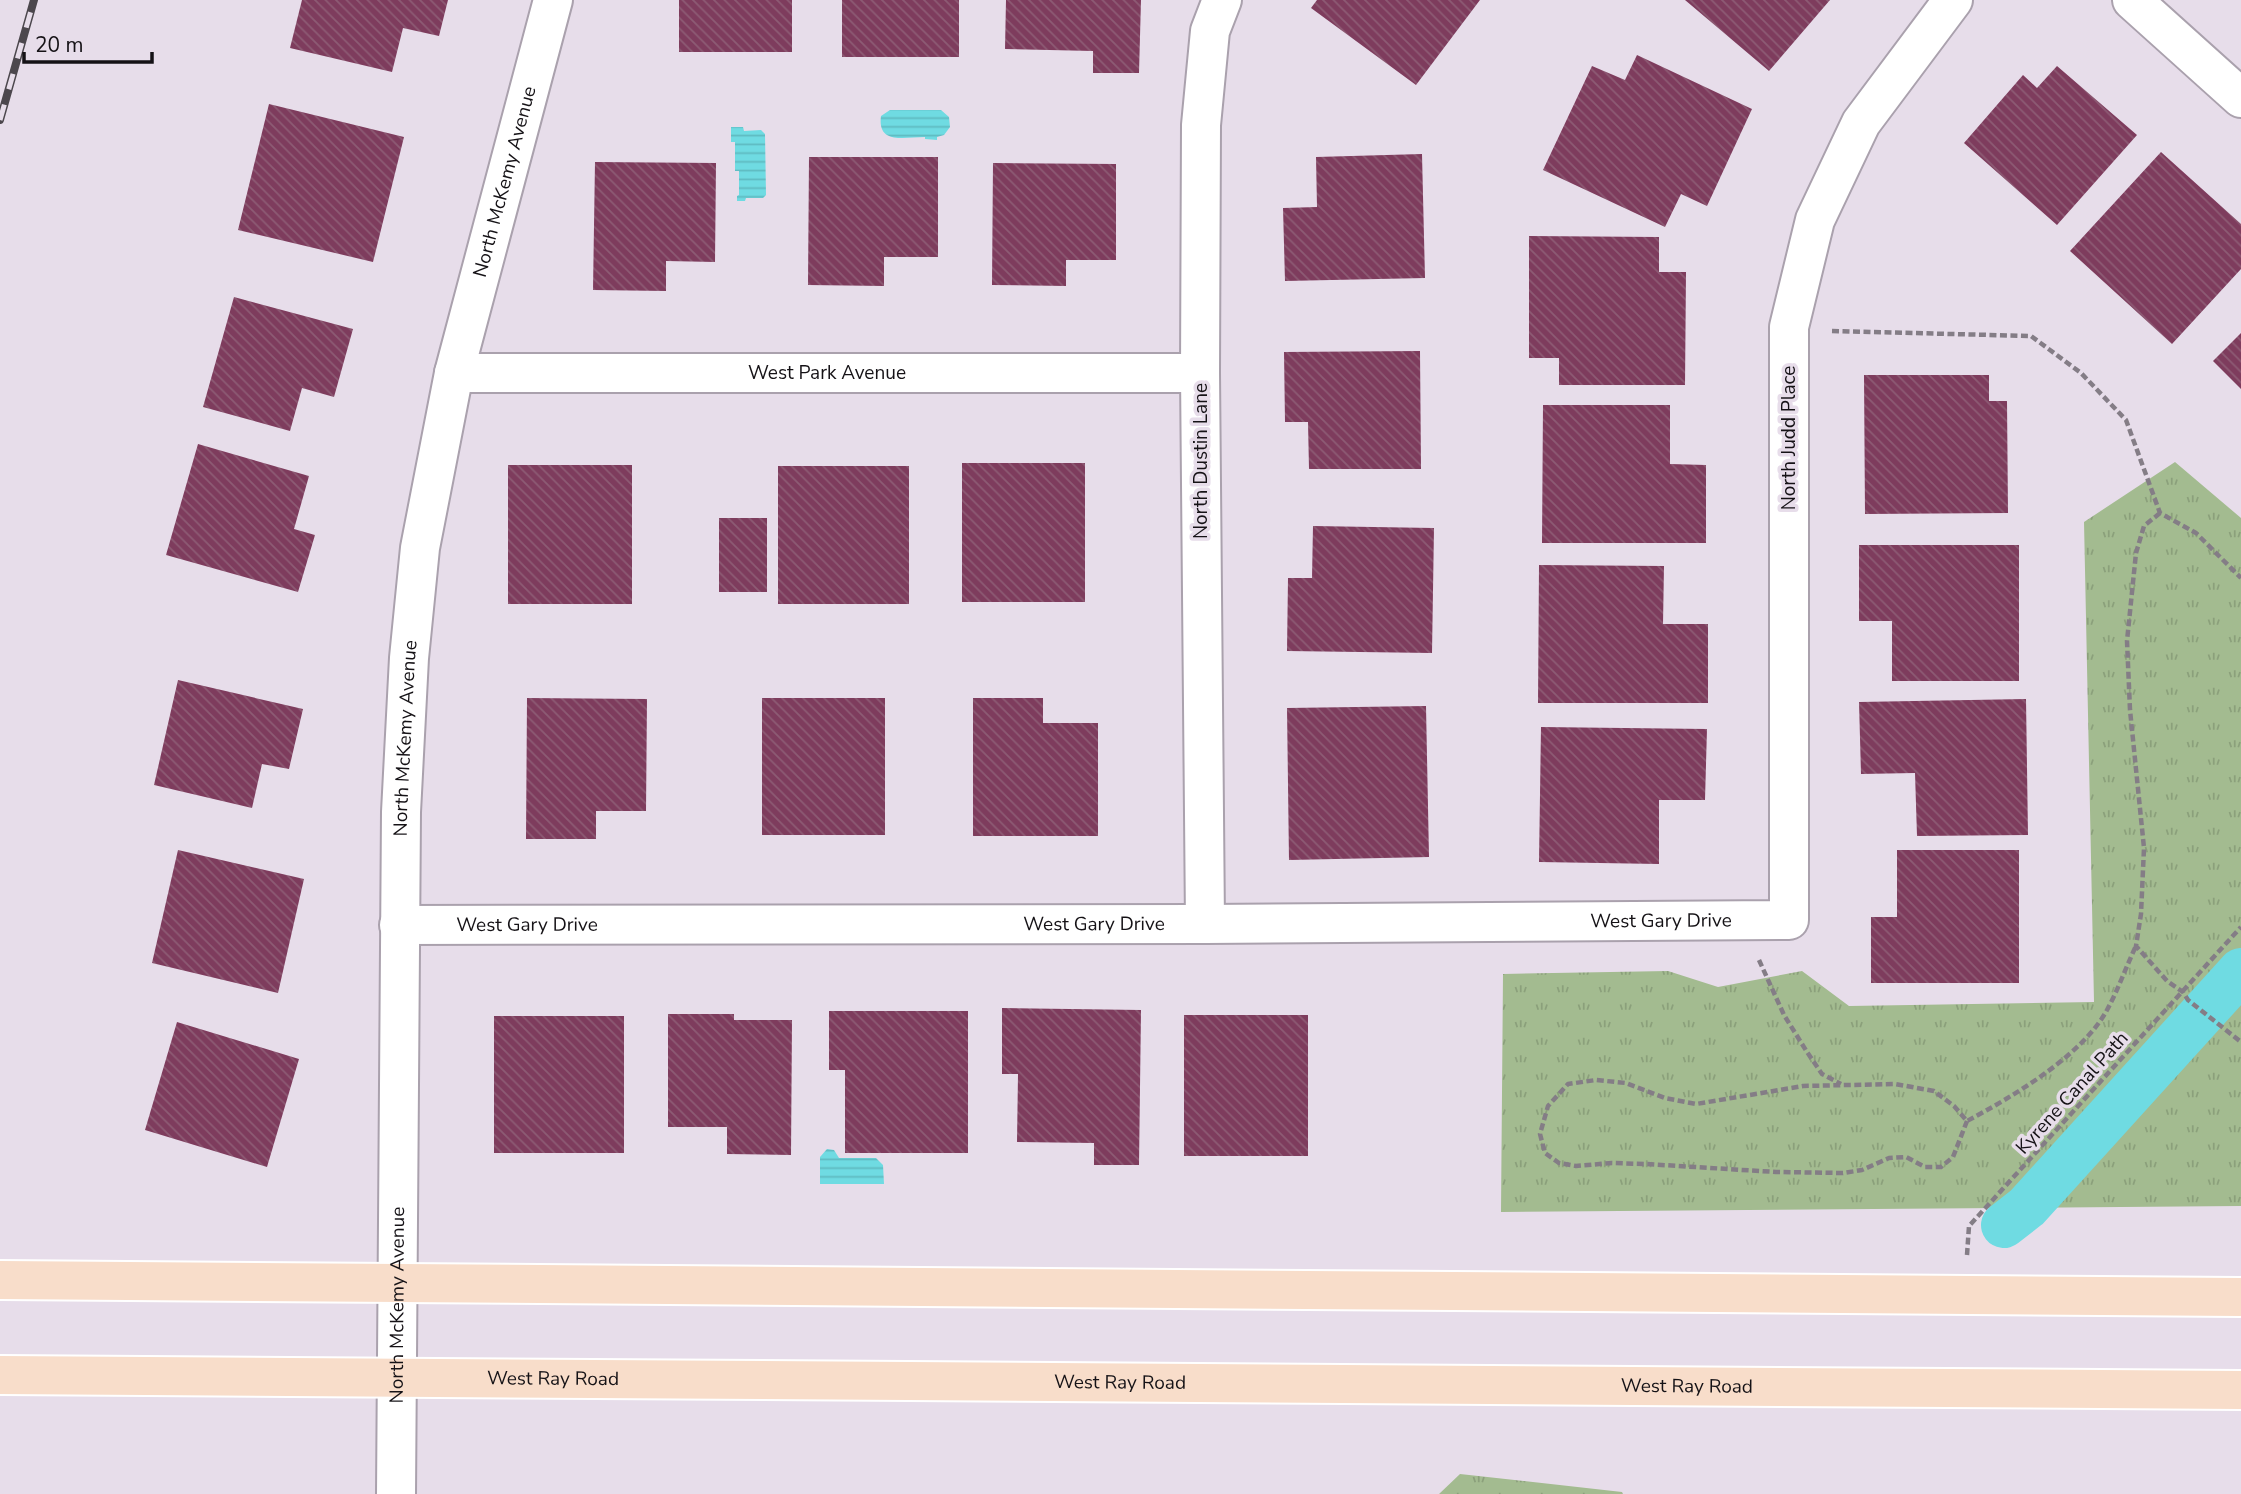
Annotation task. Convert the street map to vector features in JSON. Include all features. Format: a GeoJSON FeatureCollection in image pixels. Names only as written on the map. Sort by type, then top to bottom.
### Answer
{"type":"FeatureCollection","features":[{"type":"Feature","properties":{"kind":"main road"},"geometry":{"type":"LineString","coordinates":[[0,1280],[2241,1297]]}},
{"type":"Feature","properties":{"kind":"main road","name":"West Ray Road"},"geometry":{"type":"LineString","coordinates":[[0,1375],[2241,1390]]}},
{"type":"Feature","properties":{"kind":"street","name":"North McKemy Avenue"},"geometry":{"type":"LineString","coordinates":[[396,1494],[401,812],[409,658],[420,548],[454,373],[553,0]]}},
{"type":"Feature","properties":{"kind":"street","name":"North Dustin Lane"},"geometry":{"type":"LineString","coordinates":[[1205,924],[1200,373],[1201,125],[1210,32],[1222,0]]}},
{"type":"Feature","properties":{"kind":"street","name":"North Judd Place"},"geometry":{"type":"LineString","coordinates":[[1789,920],[1789,329],[1815,220],[1861,123],[1953,0]]}},
{"type":"Feature","properties":{"kind":"street"},"geometry":{"type":"LineString","coordinates":[[2132,0],[2241,98]]}},
{"type":"Feature","properties":{"kind":"street","name":"West Park Avenue"},"geometry":{"type":"LineString","coordinates":[[454,373],[1200,373]]}},
{"type":"Feature","properties":{"kind":"street","name":"West Gary Drive"},"geometry":{"type":"LineString","coordinates":[[399,925],[1789,920]]}},
{"type":"Feature","properties":{"kind":"path"},"geometry":{"type":"LineString","coordinates":[[1789,329],[2031,336],[2081,373],[2126,420],[2160,513],[2196,533],[2241,578]]}},
{"type":"Feature","properties":{"kind":"path"},"geometry":{"type":"LineString","coordinates":[[1967,1121],[1954,1106],[1934,1091],[1895,1084],[1803,1086],[1696,1104],[1665,1098],[1626,1083],[1596,1080],[1568,1084],[1548,1106],[1540,1134],[1545,1153],[1559,1163],[1576,1166],[1635,1164],[1843,1173],[1862,1170],[1889,1158],[1906,1157],[1925,1167],[1941,1167],[1953,1157],[1967,1121],[2011,1098],[2079,1046],[2106,1012],[2136,946],[2141,914],[2144,848],[2130,710],[2127,641],[2136,552],[2144,526],[2160,513]]}},
{"type":"Feature","properties":{"kind":"path"},"geometry":{"type":"LineString","coordinates":[[1744,921],[1763,973],[1784,1015],[1822,1074],[1842,1084]]}},
{"type":"Feature","properties":{"kind":"path","name":"Kyrene Canal Path"},"geometry":{"type":"LineString","coordinates":[[1964,1295],[1969,1226],[2241,927]]}},
{"type":"Feature","properties":{"kind":"path"},"geometry":{"type":"LineString","coordinates":[[2136,946],[2167,981],[2241,1042]]}},
{"type":"Feature","properties":{"kind":"green space"},"geometry":{"type":"Polygon","coordinates":[[[2175,462],[2241,518],[2241,1206],[1501,1212],[1503,974],[1668,971],[1718,987],[1802,971],[1849,1006],[2094,1002],[2084,522],[2175,462]]]}},
{"type":"Feature","properties":{"kind":"green space"},"geometry":{"type":"Polygon","coordinates":[[[1460,1474],[1622,1492],[1623,1494],[1439,1494],[1460,1474]]]}},
{"type":"Feature","properties":{"kind":"water"},"geometry":{"type":"Polygon","coordinates":[[[890,110],[941,110],[949,117],[950,127],[944,135],[937,137],[937,140],[925,137],[894,137],[883,132],[881,125],[881,116],[890,110]]]}},
{"type":"Feature","properties":{"kind":"water"},"geometry":{"type":"Polygon","coordinates":[[[731,127],[743,127],[744,131],[761,130],[765,134],[766,195],[763,198],[737,201],[739,171],[735,171],[735,142],[731,142],[731,127]]]}},
{"type":"Feature","properties":{"kind":"water"},"geometry":{"type":"Polygon","coordinates":[[[827,1149],[834,1150],[839,1158],[876,1158],[883,1165],[884,1184],[820,1184],[820,1157],[827,1149]]]}},
{"type":"Feature","properties":{"kind":"building"},"geometry":{"type":"Polygon","coordinates":[[[302,0],[448,0],[439,36],[403,28],[392,72],[290,48],[302,0]]]}},
{"type":"Feature","properties":{"kind":"building"},"geometry":{"type":"Polygon","coordinates":[[[679,0],[792,0],[792,52],[679,52],[679,0]]]}},
{"type":"Feature","properties":{"kind":"building"},"geometry":{"type":"Polygon","coordinates":[[[842,0],[959,0],[959,57],[842,57],[842,0]]]}},
{"type":"Feature","properties":{"kind":"building"},"geometry":{"type":"Polygon","coordinates":[[[1006,0],[1141,0],[1139,73],[1093,73],[1093,51],[1005,49],[1006,0]]]}},
{"type":"Feature","properties":{"kind":"building"},"geometry":{"type":"Polygon","coordinates":[[[1317,0],[1480,0],[1416,85],[1311,8],[1317,0]]]}},
{"type":"Feature","properties":{"kind":"building"},"geometry":{"type":"Polygon","coordinates":[[[1685,0],[1830,0],[1769,71],[1685,0]]]}},
{"type":"Feature","properties":{"kind":"building"},"geometry":{"type":"Polygon","coordinates":[[[1637,55],[1752,109],[1707,206],[1681,194],[1665,227],[1543,170],[1592,66],[1625,80],[1637,55]]]}},
{"type":"Feature","properties":{"kind":"building"},"geometry":{"type":"Polygon","coordinates":[[[2057,66],[2137,135],[2057,225],[1964,143],[2023,75],[2037,88],[2057,66]]]}},
{"type":"Feature","properties":{"kind":"building"},"geometry":{"type":"Polygon","coordinates":[[[269,104],[404,137],[373,262],[238,230],[269,104]]]}},
{"type":"Feature","properties":{"kind":"building"},"geometry":{"type":"Polygon","coordinates":[[[2161,152],[2241,224],[2241,269],[2172,344],[2070,251],[2161,152]]]}},
{"type":"Feature","properties":{"kind":"building"},"geometry":{"type":"Polygon","coordinates":[[[1422,154],[1425,278],[1285,281],[1283,208],[1317,207],[1316,157],[1422,154]]]}},
{"type":"Feature","properties":{"kind":"building"},"geometry":{"type":"Polygon","coordinates":[[[809,157],[938,157],[938,257],[884,257],[884,286],[808,285],[809,157]]]}},
{"type":"Feature","properties":{"kind":"building"},"geometry":{"type":"Polygon","coordinates":[[[595,162],[716,163],[715,262],[666,261],[666,291],[593,290],[595,162]]]}},
{"type":"Feature","properties":{"kind":"building"},"geometry":{"type":"Polygon","coordinates":[[[993,163],[1116,164],[1116,260],[1066,260],[1066,286],[992,285],[993,163]]]}},
{"type":"Feature","properties":{"kind":"building"},"geometry":{"type":"Polygon","coordinates":[[[1529,236],[1659,237],[1659,272],[1686,272],[1685,385],[1559,385],[1559,358],[1529,358],[1529,236]]]}},
{"type":"Feature","properties":{"kind":"building"},"geometry":{"type":"Polygon","coordinates":[[[234,297],[353,329],[334,397],[302,388],[290,431],[203,407],[234,297]]]}},
{"type":"Feature","properties":{"kind":"building"},"geometry":{"type":"Polygon","coordinates":[[[2241,333],[2241,389],[2213,361],[2241,333]]]}},
{"type":"Feature","properties":{"kind":"building"},"geometry":{"type":"Polygon","coordinates":[[[1420,351],[1421,469],[1309,469],[1308,422],[1285,422],[1284,352],[1420,351]]]}},
{"type":"Feature","properties":{"kind":"building"},"geometry":{"type":"Polygon","coordinates":[[[1864,375],[1989,375],[1989,401],[2007,401],[2008,513],[1865,514],[1864,375]]]}},
{"type":"Feature","properties":{"kind":"building"},"geometry":{"type":"Polygon","coordinates":[[[1543,405],[1670,405],[1670,464],[1706,465],[1706,543],[1542,543],[1543,405]]]}},
{"type":"Feature","properties":{"kind":"building"},"geometry":{"type":"Polygon","coordinates":[[[198,444],[309,476],[294,529],[315,535],[298,592],[166,555],[198,444]]]}},
{"type":"Feature","properties":{"kind":"building"},"geometry":{"type":"Polygon","coordinates":[[[962,463],[1085,463],[1085,602],[962,602],[962,463]]]}},
{"type":"Feature","properties":{"kind":"building"},"geometry":{"type":"Polygon","coordinates":[[[508,465],[632,465],[632,604],[508,604],[508,465]]]}},
{"type":"Feature","properties":{"kind":"building"},"geometry":{"type":"Polygon","coordinates":[[[778,466],[909,466],[909,604],[778,604],[778,466]]]}},
{"type":"Feature","properties":{"kind":"building"},"geometry":{"type":"Polygon","coordinates":[[[719,518],[767,518],[767,592],[719,592],[719,518]]]}},
{"type":"Feature","properties":{"kind":"building"},"geometry":{"type":"Polygon","coordinates":[[[1313,526],[1434,528],[1432,653],[1287,651],[1288,578],[1312,578],[1313,526]]]}},
{"type":"Feature","properties":{"kind":"building"},"geometry":{"type":"Polygon","coordinates":[[[1859,545],[2019,545],[2019,681],[1892,681],[1892,621],[1859,621],[1859,545]]]}},
{"type":"Feature","properties":{"kind":"building"},"geometry":{"type":"Polygon","coordinates":[[[1539,565],[1664,566],[1663,624],[1708,624],[1708,703],[1538,703],[1539,565]]]}},
{"type":"Feature","properties":{"kind":"building"},"geometry":{"type":"Polygon","coordinates":[[[178,680],[303,709],[289,769],[262,764],[252,808],[154,785],[178,680]]]}},
{"type":"Feature","properties":{"kind":"building"},"geometry":{"type":"Polygon","coordinates":[[[527,698],[647,699],[646,811],[596,811],[596,839],[526,839],[527,698]]]}},
{"type":"Feature","properties":{"kind":"building"},"geometry":{"type":"Polygon","coordinates":[[[762,698],[885,698],[885,835],[762,835],[762,698]]]}},
{"type":"Feature","properties":{"kind":"building"},"geometry":{"type":"Polygon","coordinates":[[[973,698],[1043,698],[1043,723],[1098,723],[1098,836],[973,836],[973,698]]]}},
{"type":"Feature","properties":{"kind":"building"},"geometry":{"type":"Polygon","coordinates":[[[2026,699],[2028,835],[1917,836],[1915,773],[1861,774],[1859,702],[2026,699]]]}},
{"type":"Feature","properties":{"kind":"building"},"geometry":{"type":"Polygon","coordinates":[[[1426,706],[1429,857],[1289,860],[1287,708],[1426,706]]]}},
{"type":"Feature","properties":{"kind":"building"},"geometry":{"type":"Polygon","coordinates":[[[1541,727],[1707,729],[1705,800],[1659,800],[1659,864],[1539,862],[1541,727]]]}},
{"type":"Feature","properties":{"kind":"building"},"geometry":{"type":"Polygon","coordinates":[[[178,850],[304,879],[278,993],[152,963],[178,850]]]}},
{"type":"Feature","properties":{"kind":"building"},"geometry":{"type":"Polygon","coordinates":[[[1897,850],[2019,850],[2019,983],[1871,983],[1871,917],[1897,917],[1897,850]]]}},
{"type":"Feature","properties":{"kind":"building"},"geometry":{"type":"Polygon","coordinates":[[[1002,1008],[1141,1010],[1139,1165],[1094,1165],[1094,1143],[1017,1142],[1018,1074],[1002,1074],[1002,1008]]]}},
{"type":"Feature","properties":{"kind":"building"},"geometry":{"type":"Polygon","coordinates":[[[829,1011],[968,1011],[968,1153],[845,1153],[845,1070],[829,1070],[829,1011]]]}},
{"type":"Feature","properties":{"kind":"building"},"geometry":{"type":"Polygon","coordinates":[[[668,1014],[734,1014],[734,1020],[792,1020],[791,1155],[727,1154],[727,1127],[668,1127],[668,1014]]]}},
{"type":"Feature","properties":{"kind":"building"},"geometry":{"type":"Polygon","coordinates":[[[1184,1015],[1308,1015],[1308,1156],[1184,1156],[1184,1015]]]}},
{"type":"Feature","properties":{"kind":"building"},"geometry":{"type":"Polygon","coordinates":[[[494,1016],[624,1016],[624,1153],[494,1153],[494,1016]]]}},
{"type":"Feature","properties":{"kind":"building"},"geometry":{"type":"Polygon","coordinates":[[[177,1022],[299,1059],[267,1167],[145,1130],[177,1022]]]}},
{"type":"Feature","properties":{"kind":"waterway"},"geometry":{"type":"LineString","coordinates":[[2004,1225],[2027,1207],[2241,971]]}},
{"type":"Feature","properties":{"kind":"railway"},"geometry":{"type":"LineString","coordinates":[[0,120],[34,0]]}}]}
